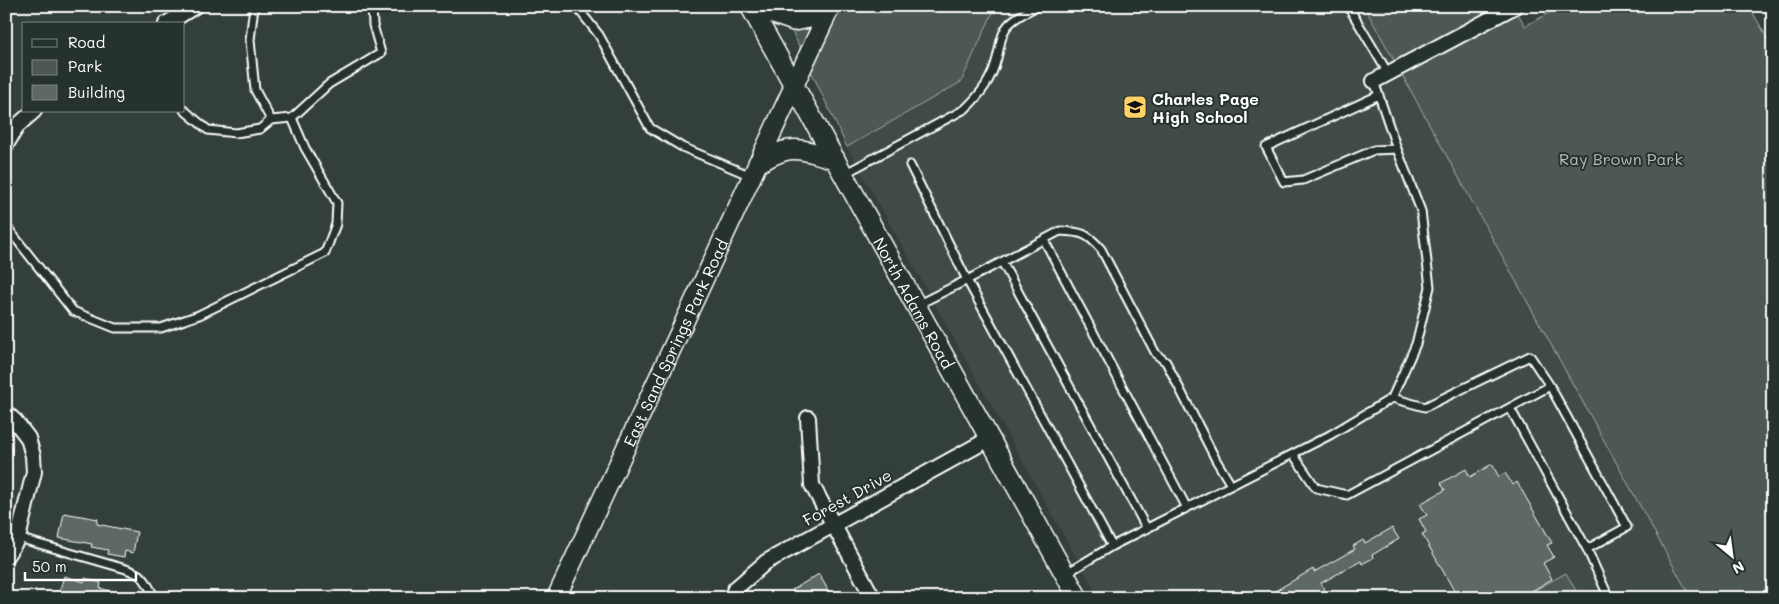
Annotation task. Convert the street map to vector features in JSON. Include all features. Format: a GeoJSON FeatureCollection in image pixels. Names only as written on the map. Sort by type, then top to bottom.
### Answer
{"type":"FeatureCollection","features":[{"type":"Feature","properties":{"kind":"main road"},"geometry":{"type":"LineString","coordinates":[[751,6],[794,21],[810,18],[830,6]]}},
{"type":"Feature","properties":{"kind":"main road","name":"North Adams Road"},"geometry":{"type":"LineString","coordinates":[[751,6],[1078,598]]}},
{"type":"Feature","properties":{"kind":"main road"},"geometry":{"type":"LineString","coordinates":[[754,170],[780,152],[792,149],[801,150],[839,167]]}},
{"type":"Feature","properties":{"kind":"street"},"geometry":{"type":"LineString","coordinates":[[172,22],[195,6]]}},
{"type":"Feature","properties":{"kind":"street","name":"East Sand Springs Park Road"},"geometry":{"type":"LineString","coordinates":[[556,598],[754,170],[795,86],[830,6]]}},
{"type":"Feature","properties":{"kind":"street"},"geometry":{"type":"LineString","coordinates":[[1374,81],[1515,6]]}},
{"type":"Feature","properties":{"kind":"street"},"geometry":{"type":"LineString","coordinates":[[6,145],[17,126],[33,112]]}},
{"type":"Feature","properties":{"kind":"street"},"geometry":{"type":"LineString","coordinates":[[6,413],[28,438],[33,456],[34,472],[18,538],[6,556]]}},
{"type":"Feature","properties":{"kind":"street"},"geometry":{"type":"LineString","coordinates":[[808,418],[812,485],[873,598]]}},
{"type":"Feature","properties":{"kind":"street","name":"Forest Drive"},"geometry":{"type":"LineString","coordinates":[[731,598],[736,588],[766,562],[989,439]]}},
{"type":"Feature","properties":{"kind":"lane"},"geometry":{"type":"LineString","coordinates":[[254,6],[250,40],[255,90],[270,120]]}},
{"type":"Feature","properties":{"kind":"lane"},"geometry":{"type":"LineString","coordinates":[[185,111],[208,130],[236,133],[260,129],[270,120],[292,118],[329,84],[381,53],[373,25],[372,6]]}},
{"type":"Feature","properties":{"kind":"lane"},"geometry":{"type":"LineString","coordinates":[[576,6],[599,35],[650,128],[682,147],[754,170]]}},
{"type":"Feature","properties":{"kind":"lane"},"geometry":{"type":"LineString","coordinates":[[839,167],[965,109],[978,97],[990,80],[1006,27],[1019,16],[1037,6]]}},
{"type":"Feature","properties":{"kind":"lane"},"geometry":{"type":"LineString","coordinates":[[1348,6],[1388,73]]}},
{"type":"Feature","properties":{"kind":"lane"},"geometry":{"type":"LineString","coordinates":[[1064,574],[1112,546],[1330,435],[1392,398],[1416,344],[1430,287],[1421,211],[1374,81]]}},
{"type":"Feature","properties":{"kind":"lane"},"geometry":{"type":"LineString","coordinates":[[1379,95],[1266,147],[1284,182],[1304,180],[1374,150],[1397,149]]}},
{"type":"Feature","properties":{"kind":"lane"},"geometry":{"type":"LineString","coordinates":[[6,226],[73,311],[114,328],[160,328],[199,315],[324,253],[336,224],[337,203],[305,148],[292,118]]}},
{"type":"Feature","properties":{"kind":"lane"},"geometry":{"type":"LineString","coordinates":[[910,165],[967,280],[1112,546]]}},
{"type":"Feature","properties":{"kind":"lane"},"geometry":{"type":"LineString","coordinates":[[915,306],[1060,231],[1076,232],[1090,237],[1102,249],[1156,354],[1166,362],[1216,460],[1231,485]]}},
{"type":"Feature","properties":{"kind":"lane"},"geometry":{"type":"LineString","coordinates":[[1044,240],[1187,508]]}},
{"type":"Feature","properties":{"kind":"lane"},"geometry":{"type":"LineString","coordinates":[[1002,262],[1147,528]]}},
{"type":"Feature","properties":{"kind":"lane"},"geometry":{"type":"LineString","coordinates":[[1392,398],[1425,407],[1530,356],[1550,386],[1627,527],[1587,549]]}},
{"type":"Feature","properties":{"kind":"lane"},"geometry":{"type":"LineString","coordinates":[[1294,454],[1316,488],[1347,495],[1550,386]]}},
{"type":"Feature","properties":{"kind":"lane"},"geometry":{"type":"LineString","coordinates":[[1510,408],[1587,549],[1609,598]]}},
{"type":"Feature","properties":{"kind":"lane"},"geometry":{"type":"LineString","coordinates":[[18,538],[141,575],[147,581],[155,598]]}},
{"type":"Feature","properties":{"kind":"shaded area"},"geometry":{"type":"Polygon","coordinates":[[[1005,6],[1364,6],[1691,598],[1099,598],[847,147],[961,82],[993,14],[1005,6]]]}},
{"type":"Feature","properties":{"kind":"green space"},"geometry":{"type":"Polygon","coordinates":[[[780,6],[1005,6],[992,14],[961,82],[847,147],[780,6]]]}},
{"type":"Feature","properties":{"kind":"green space","name":"Ray Brown Park"},"geometry":{"type":"Polygon","coordinates":[[[1364,6],[1514,6],[1525,26],[1562,6],[1749,6],[1773,48],[1773,598],[1691,598],[1364,6]]]}},
{"type":"Feature","properties":{"kind":"green space"},"geometry":{"type":"Polygon","coordinates":[[[1566,573],[1580,598],[1521,598],[1566,573]]]}},
{"type":"Feature","properties":{"kind":"building"},"geometry":{"type":"Polygon","coordinates":[[[1492,464],[1499,477],[1505,473],[1513,485],[1517,482],[1552,543],[1547,545],[1554,557],[1543,563],[1552,579],[1520,598],[1465,598],[1461,591],[1456,594],[1422,534],[1426,532],[1419,519],[1427,515],[1420,504],[1445,490],[1441,483],[1466,469],[1470,477],[1492,464]]]}},
{"type":"Feature","properties":{"kind":"building"},"geometry":{"type":"Polygon","coordinates":[[[64,513],[98,519],[97,524],[137,532],[133,553],[125,551],[124,557],[107,554],[108,550],[91,547],[92,544],[59,538],[64,513]]]}},
{"type":"Feature","properties":{"kind":"building"},"geometry":{"type":"Polygon","coordinates":[[[1392,528],[1399,539],[1372,555],[1373,558],[1362,564],[1361,561],[1321,583],[1329,598],[1263,598],[1313,569],[1314,572],[1355,549],[1353,546],[1363,540],[1365,543],[1392,528]]]}},
{"type":"Feature","properties":{"kind":"building"},"geometry":{"type":"Polygon","coordinates":[[[819,574],[829,592],[819,598],[796,598],[792,590],[819,574]]]}},
{"type":"Feature","properties":{"kind":"building"},"geometry":{"type":"Polygon","coordinates":[[[64,576],[84,582],[85,578],[101,583],[100,588],[123,595],[123,598],[66,598],[67,596],[59,593],[64,576]]]}},
{"type":"Feature","properties":{"kind":"place","name":"Charles Page High School"},"geometry":{"type":"Point","coordinates":[1135,107]}}]}
